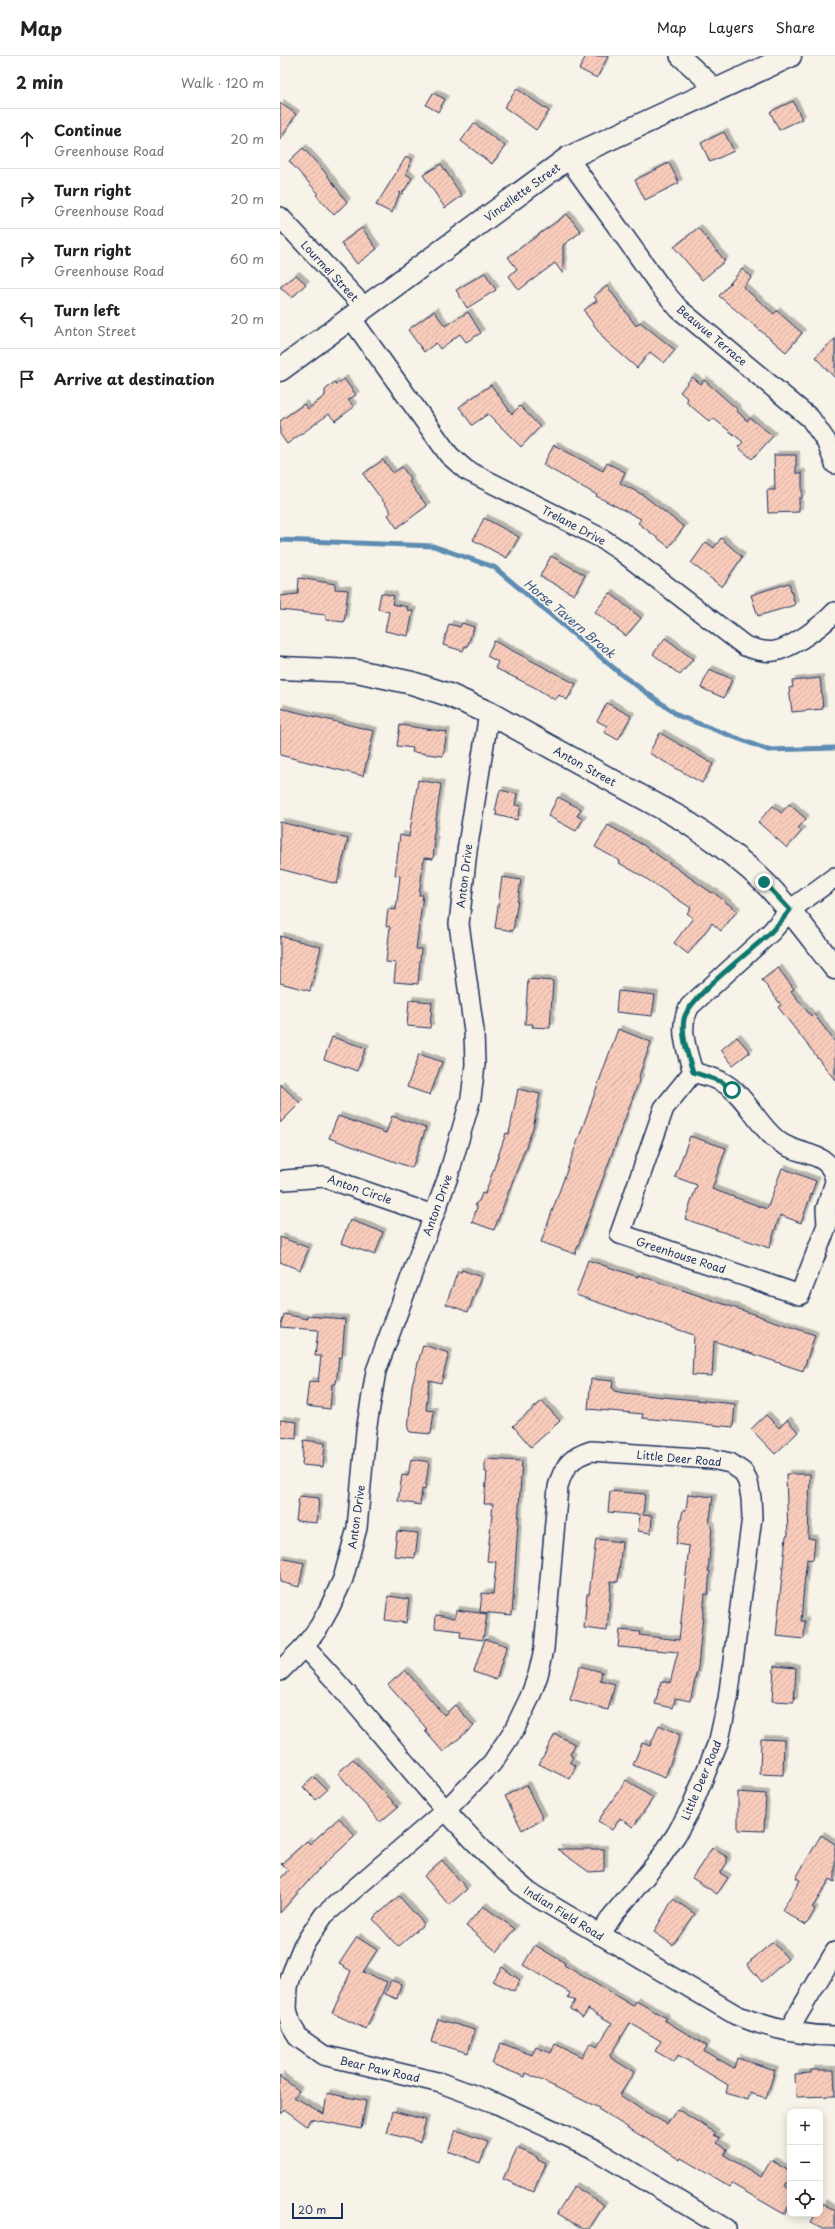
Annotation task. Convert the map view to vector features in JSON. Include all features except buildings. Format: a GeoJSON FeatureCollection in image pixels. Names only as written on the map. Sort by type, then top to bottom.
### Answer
{"type":"FeatureCollection","features":[{"type":"Feature","properties":{"kind":"street"},"geometry":{"type":"LineString","coordinates":[[680,56],[716,89]]}},
{"type":"Feature","properties":{"kind":"street","name":"Vincellette Street"},"geometry":{"type":"LineString","coordinates":[[280,370],[568,158],[790,56]]}},
{"type":"Feature","properties":{"kind":"street","name":"Beauvue Terrace"},"geometry":{"type":"LineString","coordinates":[[568,158],[662,289],[679,309],[810,418],[826,441],[835,464]]}},
{"type":"Feature","properties":{"kind":"street","name":"Lourmel Street"},"geometry":{"type":"LineString","coordinates":[[280,217],[357,313]]}},
{"type":"Feature","properties":{"kind":"street","name":"Trelane Drive"},"geometry":{"type":"LineString","coordinates":[[357,313],[449,455],[460,465],[601,538],[621,551],[745,646],[761,651],[775,651],[802,637],[827,621],[835,612]]}},
{"type":"Feature","properties":{"kind":"street","name":"Anton Street"},"geometry":{"type":"LineString","coordinates":[[280,668],[357,671],[412,683],[449,695],[489,713],[682,818],[739,860],[764,882],[790,910],[835,968]]}},
{"type":"Feature","properties":{"kind":"street","name":"Anton Drive"},"geometry":{"type":"LineString","coordinates":[[280,1671],[304,1647],[329,1609],[352,1552],[357,1528],[366,1431],[376,1371],[460,1138],[471,1098],[475,1065],[474,1031],[459,924],[467,851],[489,713]]}},
{"type":"Feature","properties":{"kind":"street"},"geometry":{"type":"LineString","coordinates":[[693,1072],[686,1050],[683,1026],[686,1013],[701,994],[771,932],[790,910],[835,877]]}},
{"type":"Feature","properties":{"kind":"street","name":"Greenhouse Road"},"geometry":{"type":"LineString","coordinates":[[693,1072],[722,1082],[769,1133],[791,1149],[828,1162],[832,1167],[835,1181],[826,1209],[827,1225],[800,1295],[620,1234],[664,1108],[693,1072]]}},
{"type":"Feature","properties":{"kind":"street","name":"Anton Circle"},"geometry":{"type":"LineString","coordinates":[[285,1180],[324,1176],[433,1215]]}},
{"type":"Feature","properties":{"kind":"street","name":"Little Deer Road"},"geometry":{"type":"LineString","coordinates":[[445,1811],[492,1763],[503,1747],[530,1697],[538,1675],[548,1625],[558,1487],[562,1473],[568,1462],[578,1455],[591,1451],[712,1459],[730,1463],[743,1472],[749,1487],[752,1517],[728,1700],[719,1740],[692,1806],[676,1835],[659,1860],[613,1915],[600,1935]]}},
{"type":"Feature","properties":{"kind":"street","name":"Indian Field Road"},"geometry":{"type":"LineString","coordinates":[[304,1647],[445,1811],[513,1879],[530,1893],[736,2016],[762,2025],[788,2031],[835,2036]]}},
{"type":"Feature","properties":{"kind":"street","name":"Bear Paw Road"},"geometry":{"type":"LineString","coordinates":[[445,1811],[324,1915],[314,1928],[303,1946],[288,1987],[287,2009],[291,2025],[299,2038],[310,2048],[323,2055],[442,2083],[540,2123],[621,2165],[726,2229]]}},
{"type":"Feature","properties":{"kind":"street"},"geometry":{"type":"LineString","coordinates":[[788,2031],[835,1952]]}},
{"type":"Feature","properties":{"kind":"waterway","name":"Horse Tavern Brook"},"geometry":{"type":"LineString","coordinates":[[280,540],[433,546],[494,567],[622,675],[679,716],[768,750],[835,748]]}},
{"type":"Feature","properties":{"kind":"route"},"geometry":{"type":"LineString","coordinates":[[732,1090],[722,1082],[693,1072],[686,1050],[683,1026],[684,1018],[690,1006],[701,994],[771,932],[790,910],[764,882]]}}]}
